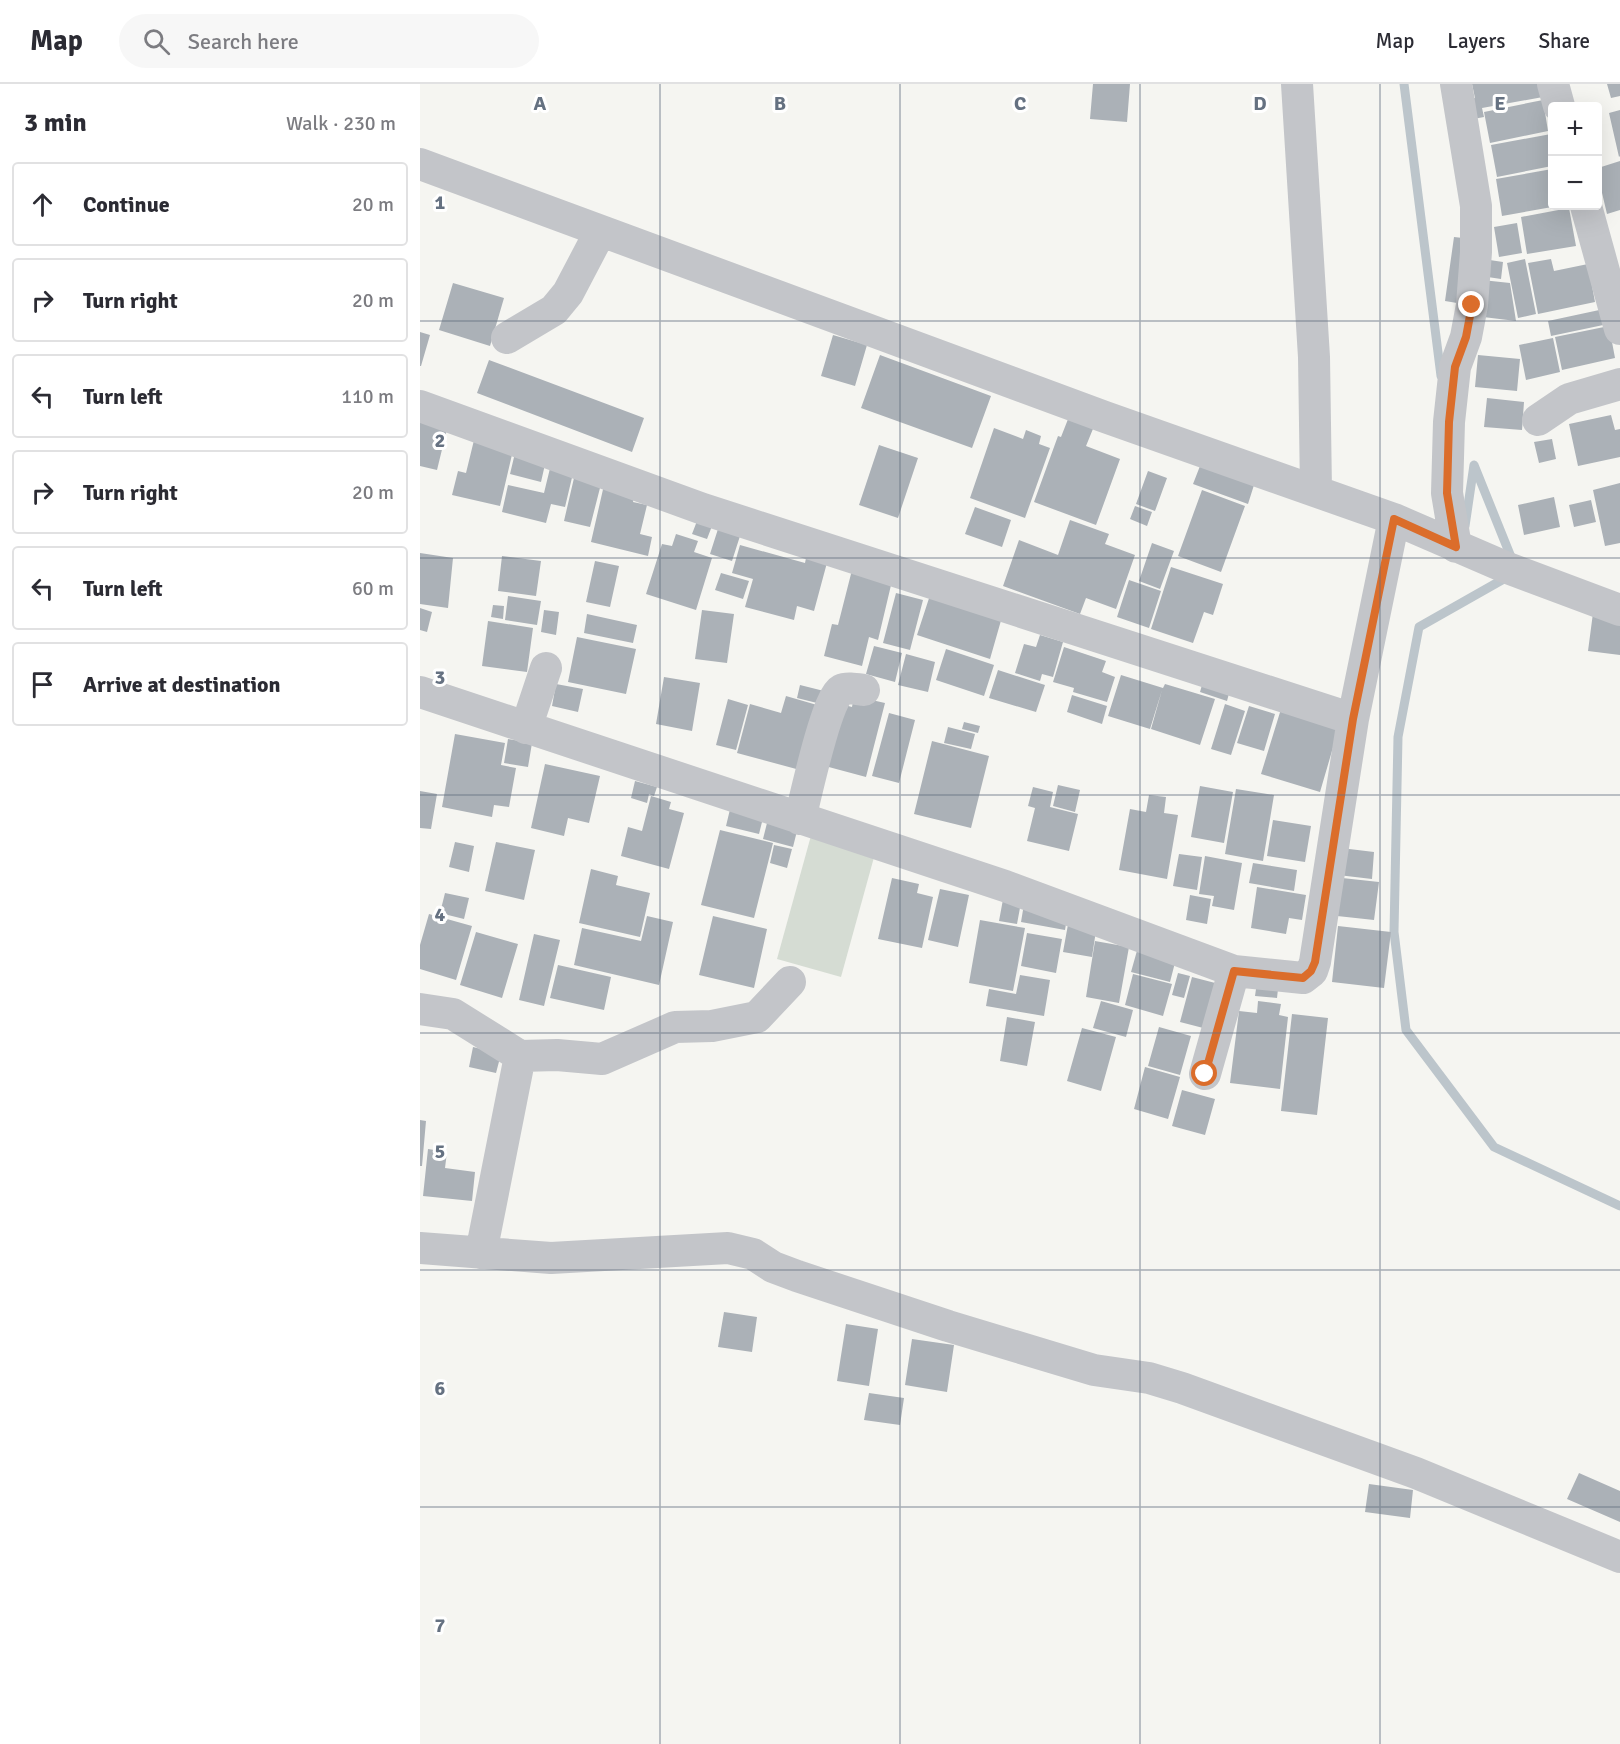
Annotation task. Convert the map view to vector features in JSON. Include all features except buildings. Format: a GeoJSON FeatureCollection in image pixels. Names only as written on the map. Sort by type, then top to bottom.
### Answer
{"type":"FeatureCollection","features":[{"type":"Feature","properties":{"kind":"street"},"geometry":{"type":"LineString","coordinates":[[1297,84],[1314,357],[1316,491]]}},
{"type":"Feature","properties":{"kind":"street"},"geometry":{"type":"LineString","coordinates":[[1456,84],[1476,206],[1476,252],[1472,305],[1466,337],[1455,367],[1449,422],[1447,493],[1456,547]]}},
{"type":"Feature","properties":{"kind":"street"},"geometry":{"type":"LineString","coordinates":[[1553,84],[1558,102]]}},
{"type":"Feature","properties":{"kind":"street"},"geometry":{"type":"LineString","coordinates":[[420,165],[1105,417],[1394,519],[1515,571],[1620,610]]}},
{"type":"Feature","properties":{"kind":"street"},"geometry":{"type":"LineString","coordinates":[[1587,210],[1620,328]]}},
{"type":"Feature","properties":{"kind":"street"},"geometry":{"type":"LineString","coordinates":[[507,338],[554,310],[568,293],[600,232]]}},
{"type":"Feature","properties":{"kind":"street"},"geometry":{"type":"LineString","coordinates":[[1539,420],[1569,399],[1620,384]]}},
{"type":"Feature","properties":{"kind":"street"},"geometry":{"type":"LineString","coordinates":[[420,406],[703,509],[1353,719]]}},
{"type":"Feature","properties":{"kind":"street"},"geometry":{"type":"LineString","coordinates":[[420,693],[1005,886],[1234,971],[1303,978],[1311,971],[1315,962],[1353,719],[1394,519]]}},
{"type":"Feature","properties":{"kind":"street"},"geometry":{"type":"LineString","coordinates":[[526,728],[546,668]]}},
{"type":"Feature","properties":{"kind":"street"},"geometry":{"type":"LineString","coordinates":[[800,819],[834,696],[839,690],[864,690]]}},
{"type":"Feature","properties":{"kind":"street"},"geometry":{"type":"LineString","coordinates":[[1205,1074],[1234,971]]}},
{"type":"Feature","properties":{"kind":"street"},"geometry":{"type":"LineString","coordinates":[[420,1009],[453,1014],[520,1056],[557,1055],[602,1059],[675,1027],[712,1026],[757,1017],[790,982]]}},
{"type":"Feature","properties":{"kind":"street"},"geometry":{"type":"LineString","coordinates":[[481,1253],[520,1056]]}},
{"type":"Feature","properties":{"kind":"street"},"geometry":{"type":"LineString","coordinates":[[420,1248],[551,1258],[691,1248],[740,1250],[797,1276],[948,1326],[1094,1370],[1149,1378],[1182,1388],[1416,1473],[1620,1557]]}},
{"type":"Feature","properties":{"kind":"shaded area"},"geometry":{"type":"Polygon","coordinates":[[[812,832],[876,850],[841,977],[777,959],[812,832]]]}},
{"type":"Feature","properties":{"kind":"waterway"},"geometry":{"type":"LineString","coordinates":[[1404,84],[1441,376]]}},
{"type":"Feature","properties":{"kind":"waterway"},"geometry":{"type":"LineString","coordinates":[[1465,526],[1474,465],[1513,562]]}},
{"type":"Feature","properties":{"kind":"waterway"},"geometry":{"type":"LineString","coordinates":[[1509,576],[1419,627],[1398,737],[1394,932],[1406,1030],[1494,1147],[1620,1206]]}},
{"type":"Feature","properties":{"kind":"route"},"geometry":{"type":"LineString","coordinates":[[1205,1074],[1234,971],[1303,978],[1311,971],[1315,962],[1353,719],[1394,519],[1456,547],[1447,493],[1449,422],[1455,367],[1466,337],[1472,305]]}}]}
